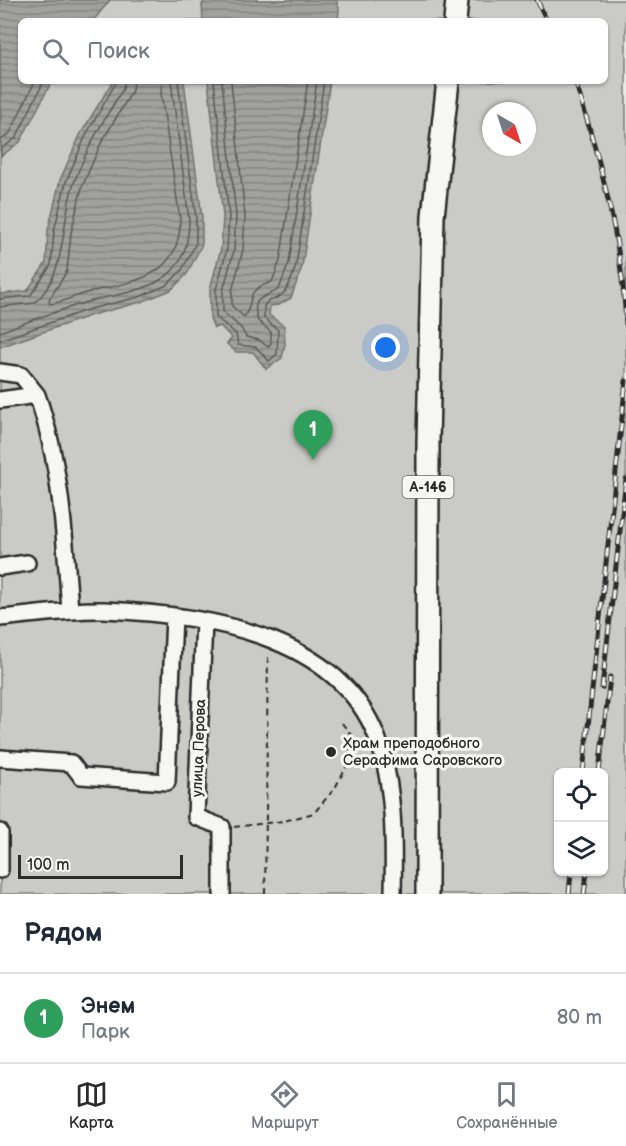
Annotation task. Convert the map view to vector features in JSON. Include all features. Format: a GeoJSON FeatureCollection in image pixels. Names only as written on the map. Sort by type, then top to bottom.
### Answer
{"type":"FeatureCollection","features":[{"type":"Feature","properties":{"kind":"highway"},"geometry":{"type":"LineString","coordinates":[[455,18],[457,0]]}},
{"type":"Feature","properties":{"kind":"highway","name":"А-146"},"geometry":{"type":"LineString","coordinates":[[427,894],[428,443],[433,216],[448,84]]}},
{"type":"Feature","properties":{"kind":"street"},"geometry":{"type":"LineString","coordinates":[[0,372],[21,375],[36,395],[50,431],[66,551],[70,611]]}},
{"type":"Feature","properties":{"kind":"street"},"geometry":{"type":"LineString","coordinates":[[0,400],[36,395]]}},
{"type":"Feature","properties":{"kind":"street"},"geometry":{"type":"LineString","coordinates":[[0,567],[27,563]]}},
{"type":"Feature","properties":{"kind":"street"},"geometry":{"type":"LineString","coordinates":[[0,618],[103,610],[174,616],[204,621],[268,639],[308,658],[333,677],[357,703],[376,737],[385,764],[389,796],[393,894]]}},
{"type":"Feature","properties":{"kind":"street"},"geometry":{"type":"LineString","coordinates":[[0,758],[70,763],[81,776],[168,782],[174,616]]}},
{"type":"Feature","properties":{"kind":"street","name":"улица Перова"},"geometry":{"type":"LineString","coordinates":[[204,621],[196,816],[222,827]]}},
{"type":"Feature","properties":{"kind":"street"},"geometry":{"type":"LineString","coordinates":[[222,827],[222,894]]}},
{"type":"Feature","properties":{"kind":"street"},"geometry":{"type":"LineString","coordinates":[[0,832],[0,870]]}},
{"type":"Feature","properties":{"kind":"path"},"geometry":{"type":"LineString","coordinates":[[265,894],[268,639]]}},
{"type":"Feature","properties":{"kind":"path"},"geometry":{"type":"LineString","coordinates":[[342,723],[362,748]]}},
{"type":"Feature","properties":{"kind":"path"},"geometry":{"type":"LineString","coordinates":[[346,740],[351,735]]}},
{"type":"Feature","properties":{"kind":"path"},"geometry":{"type":"LineString","coordinates":[[222,827],[266,824],[299,818],[320,809],[335,788],[353,754],[346,745]]}},
{"type":"Feature","properties":{"kind":"shaded area"},"geometry":{"type":"Polygon","coordinates":[[[0,0],[626,0],[626,894],[0,894],[0,0]]]}},
{"type":"Feature","properties":{"kind":"water"},"geometry":{"type":"Polygon","coordinates":[[[0,0],[110,0],[95,18],[18,18],[18,84],[50,84],[20,142],[1,156],[0,0]]]}},
{"type":"Feature","properties":{"kind":"water"},"geometry":{"type":"Polygon","coordinates":[[[206,0],[336,0],[339,8],[338,18],[203,18],[202,4],[206,0]]]}},
{"type":"Feature","properties":{"kind":"water"},"geometry":{"type":"Polygon","coordinates":[[[111,84],[184,84],[202,217],[202,244],[187,274],[171,290],[141,302],[92,315],[0,347],[0,294],[27,291],[46,263],[48,230],[60,180],[81,133],[111,84]]]}},
{"type":"Feature","properties":{"kind":"water"},"geometry":{"type":"Polygon","coordinates":[[[208,84],[330,84],[302,267],[291,298],[279,305],[270,306],[269,315],[284,326],[285,344],[282,358],[266,369],[253,352],[236,352],[227,344],[232,338],[220,326],[214,328],[210,318],[210,289],[221,248],[223,216],[208,84]]]}},
{"type":"Feature","properties":{"kind":"railway"},"geometry":{"type":"LineString","coordinates":[[537,0],[546,18]]}},
{"type":"Feature","properties":{"kind":"railway"},"geometry":{"type":"LineString","coordinates":[[576,84],[593,140],[615,232],[626,324]]}},
{"type":"Feature","properties":{"kind":"railway"},"geometry":{"type":"LineString","coordinates":[[583,768],[626,381]]}},
{"type":"Feature","properties":{"kind":"railway"},"geometry":{"type":"LineString","coordinates":[[602,688],[626,479]]}},
{"type":"Feature","properties":{"kind":"railway"},"geometry":{"type":"LineString","coordinates":[[599,768],[610,677]]}},
{"type":"Feature","properties":{"kind":"railway"},"geometry":{"type":"LineString","coordinates":[[569,894],[571,876]]}},
{"type":"Feature","properties":{"kind":"railway"},"geometry":{"type":"LineString","coordinates":[[584,894],[586,876]]}},
{"type":"Feature","properties":{"kind":"place","name":"Энем"},"geometry":{"type":"Point","coordinates":[313,460]}},
{"type":"Feature","properties":{"kind":"place","name":"Храм преподобного Серафима Саровского"},"geometry":{"type":"Point","coordinates":[331,752]}}]}
